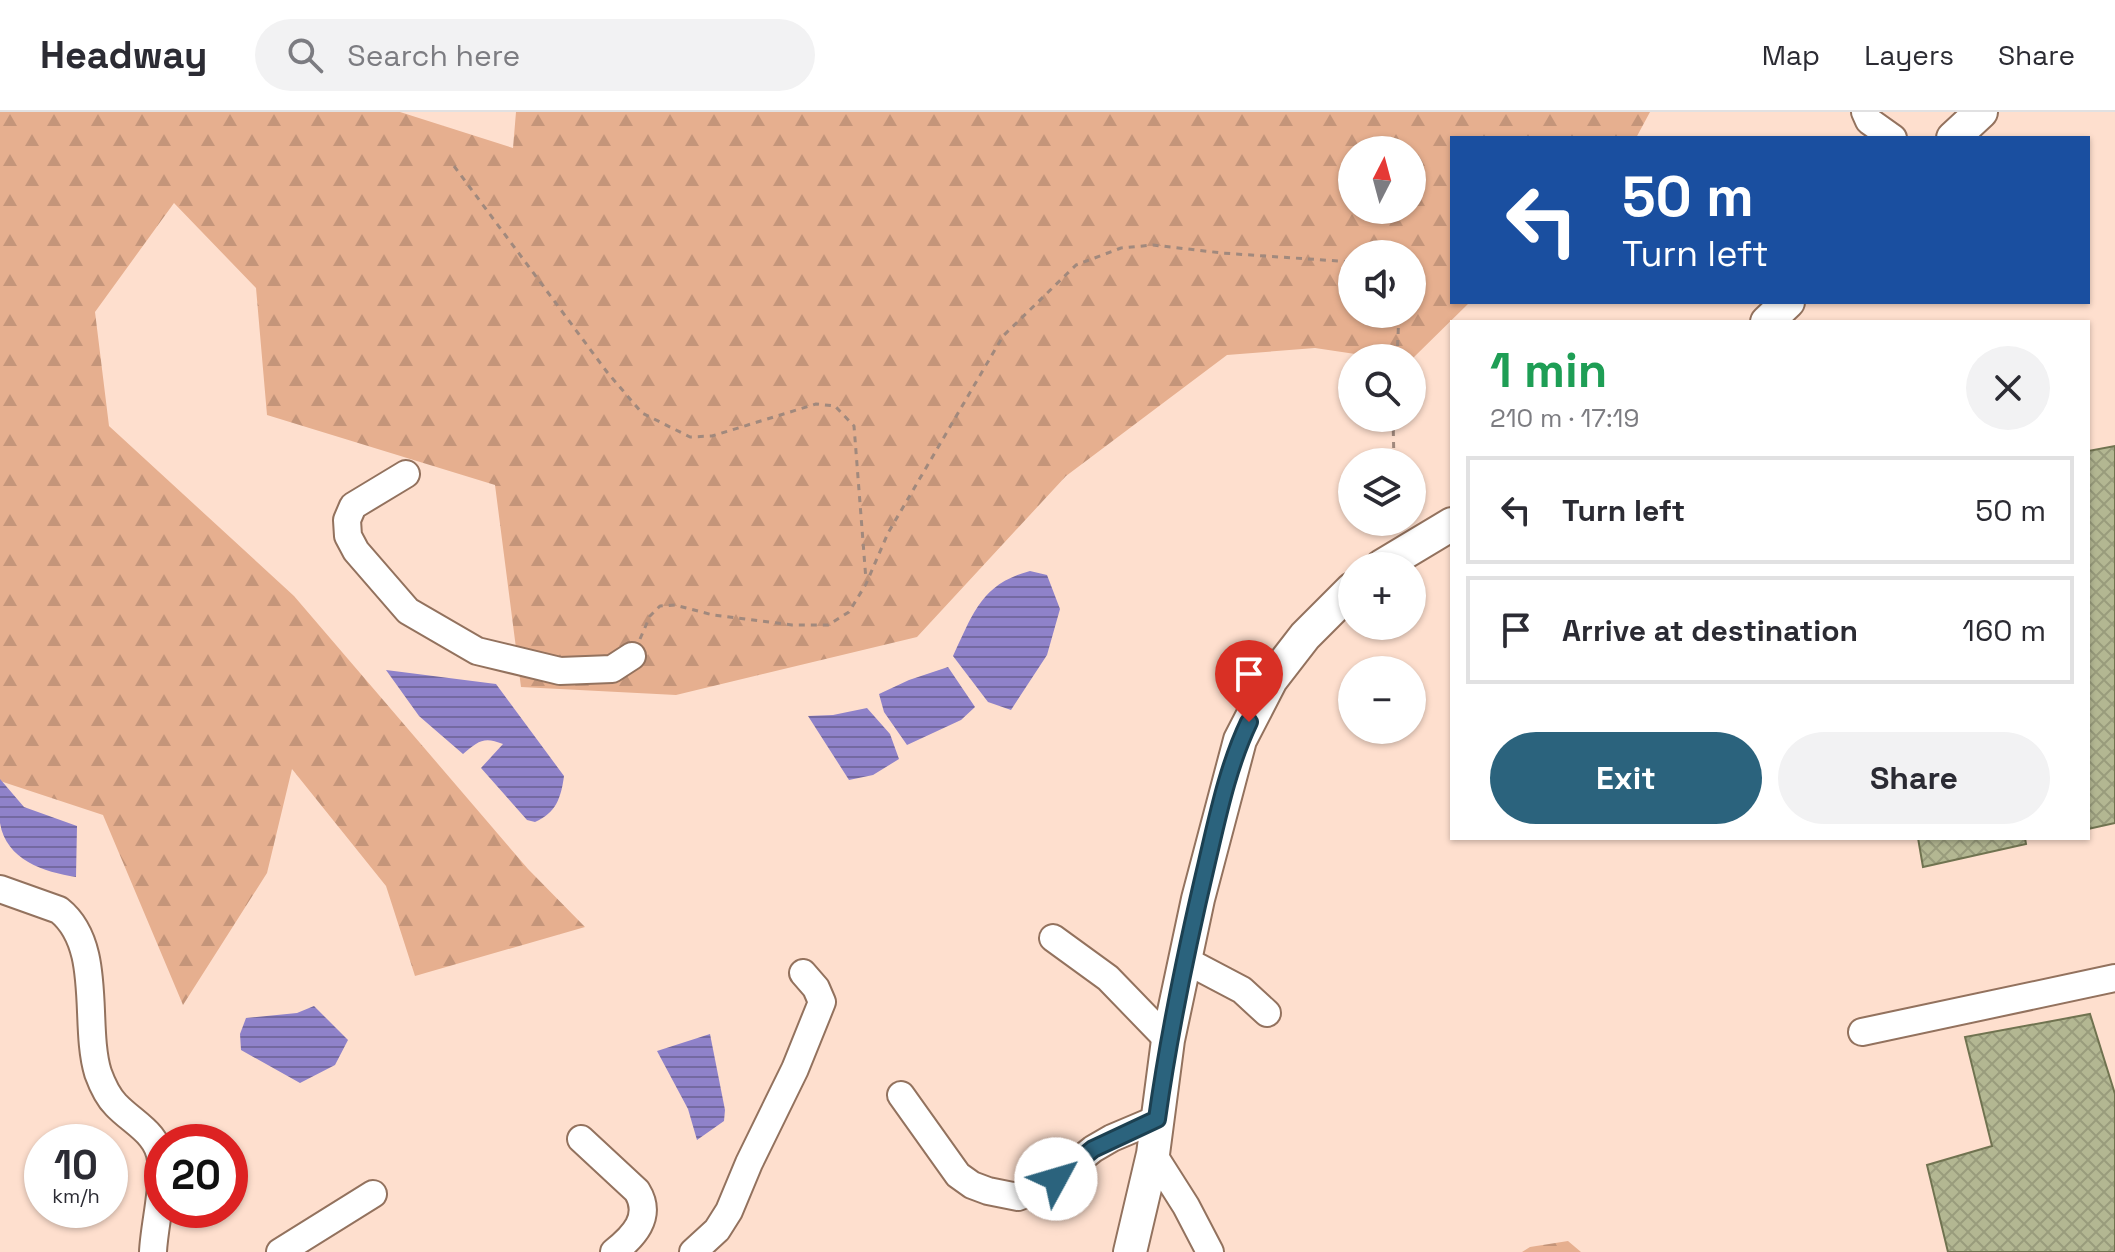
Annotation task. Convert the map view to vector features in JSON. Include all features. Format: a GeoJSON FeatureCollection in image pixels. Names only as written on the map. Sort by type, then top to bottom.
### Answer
{"type":"FeatureCollection","features":[{"type":"Feature","properties":{"kind":"main road"},"geometry":{"type":"LineString","coordinates":[[1955,136],[1981,112]]}},
{"type":"Feature","properties":{"kind":"main road"},"geometry":{"type":"LineString","coordinates":[[1769,320],[1786,304]]}},
{"type":"Feature","properties":{"kind":"main road"},"geometry":{"type":"LineString","coordinates":[[1405,552],[1450,525]]}},
{"type":"Feature","properties":{"kind":"main road"},"geometry":{"type":"LineString","coordinates":[[1130,1252],[1153,1154],[1168,1040],[1185,960],[1218,816],[1240,740],[1271,680],[1305,636],[1338,603]]}},
{"type":"Feature","properties":{"kind":"street"},"geometry":{"type":"LineString","coordinates":[[1865,112],[1869,121],[1890,136]]}},
{"type":"Feature","properties":{"kind":"street"},"geometry":{"type":"LineString","coordinates":[[406,474],[353,506],[347,520],[348,536],[356,551],[408,611],[477,651],[560,671],[612,669],[632,656]]}},
{"type":"Feature","properties":{"kind":"street"},"geometry":{"type":"LineString","coordinates":[[0,889],[59,910],[67,916],[80,941],[93,1007],[95,1058],[99,1074],[116,1105],[152,1137],[161,1161],[153,1252]]}},
{"type":"Feature","properties":{"kind":"street"},"geometry":{"type":"LineString","coordinates":[[1053,938],[1108,978],[1168,1040]]}},
{"type":"Feature","properties":{"kind":"street"},"geometry":{"type":"LineString","coordinates":[[1185,960],[1242,990],[1267,1013]]}},
{"type":"Feature","properties":{"kind":"street"},"geometry":{"type":"LineString","coordinates":[[693,1252],[717,1230],[729,1211],[795,1069],[822,1002],[816,988],[803,973]]}},
{"type":"Feature","properties":{"kind":"street"},"geometry":{"type":"LineString","coordinates":[[1862,1032],[2115,978]]}},
{"type":"Feature","properties":{"kind":"street"},"geometry":{"type":"LineString","coordinates":[[901,1095],[958,1175],[988,1191],[1018,1197],[1056,1179],[1112,1138],[1157,1119]]}},
{"type":"Feature","properties":{"kind":"street"},"geometry":{"type":"LineString","coordinates":[[581,1139],[637,1191],[642,1200],[641,1224],[632,1238],[614,1252]]}},
{"type":"Feature","properties":{"kind":"street"},"geometry":{"type":"LineString","coordinates":[[1153,1154],[1210,1252]]}},
{"type":"Feature","properties":{"kind":"street"},"geometry":{"type":"LineString","coordinates":[[280,1252],[373,1194]]}},
{"type":"Feature","properties":{"kind":"path"},"geometry":{"type":"LineString","coordinates":[[454,166],[607,372],[642,413],[690,437],[712,436],[816,404],[835,406],[845,414],[854,426],[866,584]]}},
{"type":"Feature","properties":{"kind":"path"},"geometry":{"type":"LineString","coordinates":[[632,656],[650,616],[660,606],[675,605],[713,615],[792,625],[828,625],[849,612],[866,584],[888,533],[1003,336],[1076,265],[1121,248],[1153,245],[1338,261]]}},
{"type":"Feature","properties":{"kind":"green space"},"geometry":{"type":"Polygon","coordinates":[[[0,112],[400,112],[513,148],[516,112],[1650,112],[1637,136],[1450,136],[1450,304],[1468,304],[1426,345],[1338,344],[1338,351],[1315,348],[1227,355],[1066,476],[917,637],[676,695],[521,687],[495,485],[267,415],[256,288],[174,203],[95,312],[109,426],[294,596],[528,869],[585,927],[415,976],[386,886],[292,769],[267,873],[183,1005],[103,815],[0,781],[0,112]]]}},
{"type":"Feature","properties":{"kind":"green space"},"geometry":{"type":"Polygon","coordinates":[[[1568,1241],[1581,1252],[1522,1252],[1530,1247],[1568,1241]]]}},
{"type":"Feature","properties":{"kind":"shaded area"},"geometry":{"type":"Polygon","coordinates":[[[1030,571],[1047,575],[1060,609],[1047,655],[1011,710],[988,702],[953,656],[973,614],[989,593],[1013,577],[1030,571]]]}},
{"type":"Feature","properties":{"kind":"shaded area"},"geometry":{"type":"Polygon","coordinates":[[[948,667],[975,707],[961,720],[907,745],[884,712],[879,694],[948,667]]]}},
{"type":"Feature","properties":{"kind":"shaded area"},"geometry":{"type":"Polygon","coordinates":[[[386,670],[496,684],[564,776],[553,809],[535,822],[527,820],[481,768],[503,744],[482,741],[463,754],[419,716],[386,670]]]}},
{"type":"Feature","properties":{"kind":"shaded area"},"geometry":{"type":"Polygon","coordinates":[[[867,708],[890,734],[899,759],[873,775],[849,780],[808,716],[867,708]]]}},
{"type":"Feature","properties":{"kind":"shaded area"},"geometry":{"type":"Polygon","coordinates":[[[0,779],[24,807],[77,826],[76,877],[51,872],[28,862],[10,846],[0,823],[0,779]]]}},
{"type":"Feature","properties":{"kind":"shaded area"},"geometry":{"type":"Polygon","coordinates":[[[314,1006],[348,1040],[335,1065],[300,1083],[241,1050],[240,1034],[246,1018],[297,1013],[314,1006]]]}},
{"type":"Feature","properties":{"kind":"shaded area"},"geometry":{"type":"Polygon","coordinates":[[[710,1034],[725,1110],[724,1121],[697,1140],[688,1109],[657,1051],[710,1034]]]}},
{"type":"Feature","properties":{"kind":"building"},"geometry":{"type":"Polygon","coordinates":[[[2115,446],[2115,823],[2090,829],[2090,451],[2115,446]]]}},
{"type":"Feature","properties":{"kind":"building"},"geometry":{"type":"Polygon","coordinates":[[[1918,840],[2025,840],[2026,844],[1923,867],[1918,840]]]}},
{"type":"Feature","properties":{"kind":"building"},"geometry":{"type":"Polygon","coordinates":[[[2090,1014],[2115,1094],[2115,1252],[1948,1252],[1927,1165],[1992,1146],[1965,1037],[2090,1014]]]}},
{"type":"Feature","properties":{"kind":"route"},"geometry":{"type":"LineString","coordinates":[[1056,1179],[1093,1149],[1157,1119],[1168,1040],[1198,899],[1218,816],[1240,740],[1249,722]]}}]}
